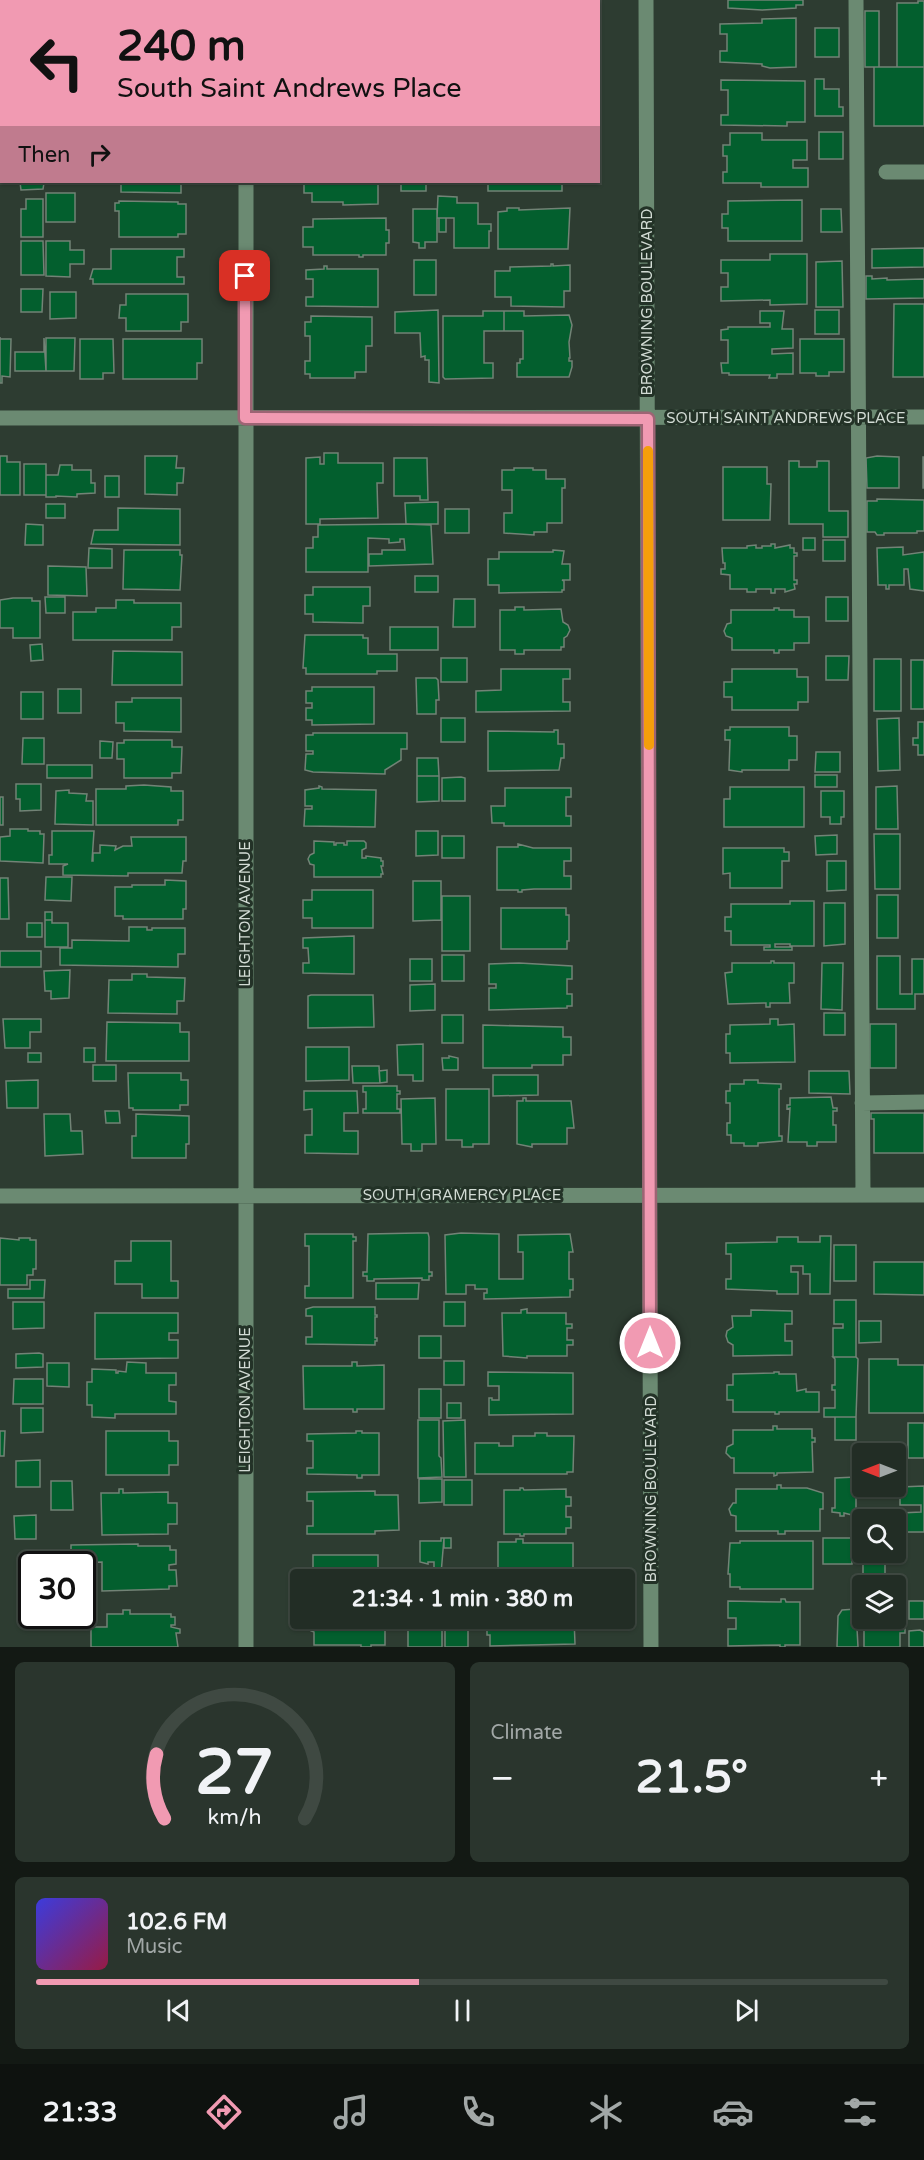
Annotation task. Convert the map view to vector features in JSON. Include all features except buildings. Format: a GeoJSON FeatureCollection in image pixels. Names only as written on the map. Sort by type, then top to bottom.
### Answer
{"type":"FeatureCollection","features":[{"type":"Feature","properties":{"kind":"street","name":"BROWNING BOULEVARD"},"geometry":{"type":"LineString","coordinates":[[646,0],[651,1647]]}},
{"type":"Feature","properties":{"kind":"street"},"geometry":{"type":"LineString","coordinates":[[856,0],[863,1195]]}},
{"type":"Feature","properties":{"kind":"street"},"geometry":{"type":"LineString","coordinates":[[886,172],[924,172]]}},
{"type":"Feature","properties":{"kind":"street","name":"LEIGHTON AVENUE"},"geometry":{"type":"LineString","coordinates":[[246,183],[246,1647]]}},
{"type":"Feature","properties":{"kind":"street","name":"SOUTH SAINT ANDREWS PLACE"},"geometry":{"type":"LineString","coordinates":[[0,418],[924,417]]}},
{"type":"Feature","properties":{"kind":"street"},"geometry":{"type":"LineString","coordinates":[[862,1103],[924,1102]]}},
{"type":"Feature","properties":{"kind":"street","name":"SOUTH GRAMERCY PLACE"},"geometry":{"type":"LineString","coordinates":[[0,1196],[924,1195]]}},
{"type":"Feature","properties":{"kind":"slow traffic"},"geometry":{"type":"LineString","coordinates":[[648,451],[649,745]]}},
{"type":"Feature","properties":{"kind":"route"},"geometry":{"type":"LineString","coordinates":[[245,276],[245,418],[648,419],[650,1343]]}}]}
